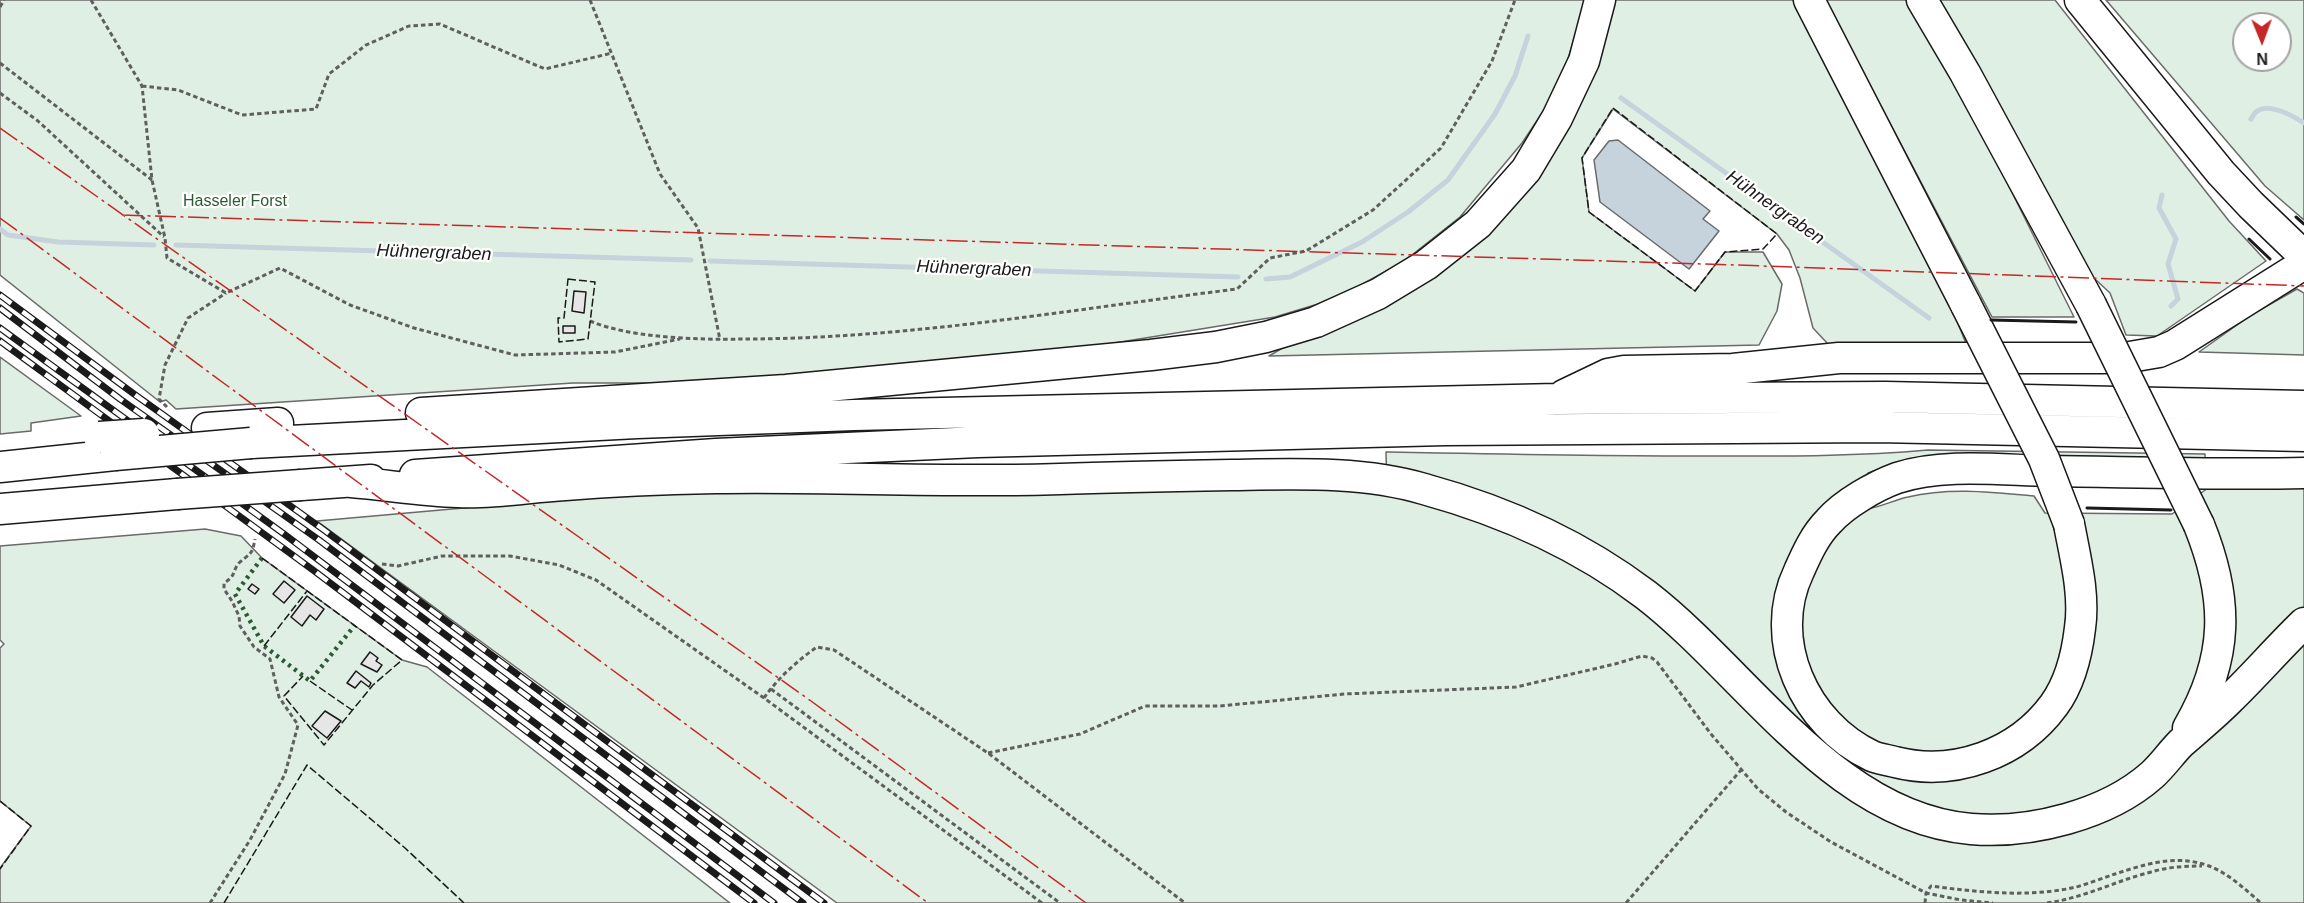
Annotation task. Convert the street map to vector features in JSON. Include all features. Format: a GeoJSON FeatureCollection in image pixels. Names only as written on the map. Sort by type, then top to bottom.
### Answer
{"type":"FeatureCollection","features":[{"type":"Feature","properties":{"kind":"highway"},"geometry":{"type":"LineString","coordinates":[[0,467],[207,428],[786,390],[1151,355],[1216,347],[1266,337],[1316,322],[1378,294],[1426,265],[1478,224],[1526,170],[1557,118],[1584,61],[1600,0]]}},
{"type":"Feature","properties":{"kind":"highway"},"geometry":{"type":"LineString","coordinates":[[1809,0],[2044,459],[2068,524],[2079,581],[2081,625],[2072,669],[2056,703],[2034,728],[2000,751],[1956,766],[1917,767],[1873,756],[1836,732],[1810,704],[1795,674],[1788,646],[1786,621],[1794,581],[1810,547],[1829,520],[1867,492],[1898,478],[1946,470],[2200,474],[2304,472]]}},
{"type":"Feature","properties":{"kind":"highway"},"geometry":{"type":"LineString","coordinates":[[1922,0],[1965,73],[2091,305],[2199,525],[2212,557],[2219,595],[2221,630],[2216,667],[2203,702],[2176,748]]}},
{"type":"Feature","properties":{"kind":"highway"},"geometry":{"type":"LineString","coordinates":[[1557,399],[1608,374],[1624,371],[1733,369],[1839,358],[2124,358],[2145,355],[2175,345],[2300,255],[2222,173],[2080,0]]}},
{"type":"Feature","properties":{"kind":"highway"},"geometry":{"type":"LineString","coordinates":[[0,462],[52,441],[107,446],[251,443],[637,423],[842,416],[1557,399],[1885,397],[2304,406]]}},
{"type":"Feature","properties":{"kind":"highway"},"geometry":{"type":"LineString","coordinates":[[0,509],[351,482],[462,470],[728,453],[990,442],[1445,430],[1878,427],[2304,436]]}},
{"type":"Feature","properties":{"kind":"highway"},"geometry":{"type":"LineString","coordinates":[[351,482],[462,493],[583,483],[769,477],[988,482],[1285,474],[1335,475],[1417,486],[1484,507],[1542,531],[1602,564],[1648,597],[1707,647],[1806,748],[1864,791],[1916,817],[1972,829],[2018,829],[2074,817],[2119,798],[2151,776],[2176,748],[2229,701],[2304,623]]}},
{"type":"Feature","properties":{"kind":"path"},"geometry":{"type":"LineString","coordinates":[[0,7],[4,0]]}},
{"type":"Feature","properties":{"kind":"path"},"geometry":{"type":"LineString","coordinates":[[91,0],[142,86],[152,180],[165,238],[167,258],[226,293]]}},
{"type":"Feature","properties":{"kind":"path"},"geometry":{"type":"LineString","coordinates":[[590,0],[660,174],[698,228],[720,340]]}},
{"type":"Feature","properties":{"kind":"path"},"geometry":{"type":"LineString","coordinates":[[590,321],[606,328],[684,338],[786,339],[936,328],[1237,289],[1270,258],[1306,251],[1373,210],[1441,148],[1492,61],[1515,0]]}},
{"type":"Feature","properties":{"kind":"path"},"geometry":{"type":"LineString","coordinates":[[142,86],[178,90],[242,116],[316,109],[329,74],[366,45],[410,26],[440,24],[545,69],[612,53]]}},
{"type":"Feature","properties":{"kind":"path"},"geometry":{"type":"LineString","coordinates":[[0,63],[152,180]]}},
{"type":"Feature","properties":{"kind":"path"},"geometry":{"type":"LineString","coordinates":[[0,93],[39,122],[165,238]]}},
{"type":"Feature","properties":{"kind":"path"},"geometry":{"type":"LineString","coordinates":[[166,407],[159,399],[165,364],[188,318],[226,293],[280,268],[351,305],[414,328],[515,355],[615,352],[684,338]]}},
{"type":"Feature","properties":{"kind":"path"},"geometry":{"type":"LineString","coordinates":[[210,903],[250,840],[285,774],[298,726],[279,697],[270,660],[244,633],[240,626],[239,616],[224,589],[224,583],[233,577],[239,563],[246,560],[253,549],[255,539]]}},
{"type":"Feature","properties":{"kind":"path"},"geometry":{"type":"LineString","coordinates":[[382,564],[398,566],[441,556],[510,556],[559,565],[596,580],[764,698],[1042,903]]}},
{"type":"Feature","properties":{"kind":"path"},"geometry":{"type":"LineString","coordinates":[[764,698],[771,688],[810,652],[817,647],[827,647],[988,753],[1185,903]]}},
{"type":"Feature","properties":{"kind":"path"},"geometry":{"type":"LineString","coordinates":[[988,753],[1080,734],[1146,705],[1220,706],[1344,694],[1516,687],[1642,656],[1652,658],[1657,662],[1741,770],[1758,789],[1786,812],[1831,842],[1926,893],[1993,903]]}},
{"type":"Feature","properties":{"kind":"path"},"geometry":{"type":"LineString","coordinates":[[771,688],[1060,903]]}},
{"type":"Feature","properties":{"kind":"path"},"geometry":{"type":"LineString","coordinates":[[1626,903],[1741,770]]}},
{"type":"Feature","properties":{"kind":"path"},"geometry":{"type":"LineString","coordinates":[[1925,903],[1926,893],[1930,886],[1986,893],[2029,894],[2070,888],[2160,861],[2210,866],[2240,885],[2261,903]]}},
{"type":"Feature","properties":{"kind":"path"},"geometry":{"type":"LineString","coordinates":[[2047,903],[2080,897],[2150,872],[2179,867],[2210,866]]}},
{"type":"Feature","properties":{"kind":"green space","name":"Hasseler Forst"},"geometry":{"type":"Polygon","coordinates":[[[0,0],[1586,0],[1559,88],[1522,143],[1460,217],[1403,262],[1357,287],[1318,304],[1275,317],[1071,350],[704,383],[573,383],[176,409],[166,400],[160,402],[0,275],[0,0]]]}},
{"type":"Feature","properties":{"kind":"green space"},"geometry":{"type":"Polygon","coordinates":[[[1611,0],[1793,0],[1943,286],[1967,346],[1828,344],[1813,328],[1800,278],[1789,250],[1777,234],[1613,109],[1582,158],[1589,212],[1695,291],[1725,252],[1763,252],[1782,284],[1777,311],[1759,345],[1269,356],[1489,225],[1611,0]]]}},
{"type":"Feature","properties":{"kind":"green space"},"geometry":{"type":"Polygon","coordinates":[[[1825,0],[1906,0],[1968,104],[2074,317],[1992,317],[1825,0]]]}},
{"type":"Feature","properties":{"kind":"green space"},"geometry":{"type":"Polygon","coordinates":[[[1936,0],[2055,0],[2229,221],[2266,261],[2157,336],[2126,335],[2110,293],[2081,266],[1936,0]]]}},
{"type":"Feature","properties":{"kind":"green space"},"geometry":{"type":"Polygon","coordinates":[[[2106,0],[2304,0],[2304,220],[2265,186],[2106,0]]]}},
{"type":"Feature","properties":{"kind":"green space"},"geometry":{"type":"Polygon","coordinates":[[[2297,289],[2304,293],[2304,355],[2199,352],[2251,315],[2297,289]]]}},
{"type":"Feature","properties":{"kind":"green space"},"geometry":{"type":"Polygon","coordinates":[[[0,357],[81,416],[31,423],[31,431],[0,434],[0,357]]]}},
{"type":"Feature","properties":{"kind":"green space"},"geometry":{"type":"Polygon","coordinates":[[[1928,450],[2205,454],[2205,463],[1894,464],[1868,473],[1867,509],[1923,494],[1971,491],[2034,496],[2045,513],[2172,514],[2208,488],[2304,487],[2304,903],[837,903],[317,521],[576,498],[769,488],[1260,488],[1387,493],[1386,452],[1780,456],[1928,450]]]}},
{"type":"Feature","properties":{"kind":"green space"},"geometry":{"type":"Polygon","coordinates":[[[205,529],[241,536],[262,558],[402,660],[427,667],[730,903],[0,903],[0,868],[31,826],[0,801],[0,648],[4,644],[0,640],[0,546],[205,529]]]}},
{"type":"Feature","properties":{"kind":"shaded area"},"geometry":{"type":"Polygon","coordinates":[[[1618,140],[1710,211],[1703,219],[1719,231],[1689,269],[1600,202],[1594,160],[1609,141],[1618,140]]]}},
{"type":"Feature","properties":{"kind":"building"},"geometry":{"type":"Polygon","coordinates":[[[574,291],[586,292],[584,313],[572,311],[574,291]]]}},
{"type":"Feature","properties":{"kind":"building"},"geometry":{"type":"Polygon","coordinates":[[[563,326],[575,326],[575,333],[563,333],[563,326]]]}},
{"type":"Feature","properties":{"kind":"building"},"geometry":{"type":"Polygon","coordinates":[[[284,581],[295,590],[284,603],[273,594],[284,581]]]}},
{"type":"Feature","properties":{"kind":"building"},"geometry":{"type":"Polygon","coordinates":[[[252,584],[259,589],[255,594],[248,589],[252,584]]]}},
{"type":"Feature","properties":{"kind":"building"},"geometry":{"type":"Polygon","coordinates":[[[307,596],[324,609],[316,620],[310,615],[302,626],[291,617],[307,596]]]}},
{"type":"Feature","properties":{"kind":"building"},"geometry":{"type":"Polygon","coordinates":[[[370,652],[378,658],[376,661],[382,665],[377,672],[361,664],[370,652]]]}},
{"type":"Feature","properties":{"kind":"building"},"geometry":{"type":"Polygon","coordinates":[[[356,671],[371,683],[369,687],[361,681],[355,688],[347,683],[356,671]]]}},
{"type":"Feature","properties":{"kind":"building"},"geometry":{"type":"Polygon","coordinates":[[[325,711],[341,721],[327,738],[312,726],[325,711]]]}},
{"type":"Feature","properties":{"kind":"waterway","name":"Hühnergraben"},"geometry":{"type":"LineString","coordinates":[[1266,279],[1290,277],[1362,242],[1408,212],[1448,180],[1495,114],[1515,76],[1528,36]]}},
{"type":"Feature","properties":{"kind":"waterway","name":"Hühnergraben"},"geometry":{"type":"LineString","coordinates":[[1621,98],[1929,318]]}},
{"type":"Feature","properties":{"kind":"waterway","name":"Hühnergraben"},"geometry":{"type":"LineString","coordinates":[[2251,119],[2257,111],[2275,109],[2304,123]]}},
{"type":"Feature","properties":{"kind":"waterway","name":"Hühnergraben"},"geometry":{"type":"LineString","coordinates":[[2162,195],[2159,208],[2176,239],[2168,264],[2178,299],[2171,306]]}},
{"type":"Feature","properties":{"kind":"waterway","name":"Hühnergraben"},"geometry":{"type":"LineString","coordinates":[[0,229],[8,235],[58,242],[154,245]]}},
{"type":"Feature","properties":{"kind":"waterway","name":"Hühnergraben"},"geometry":{"type":"LineString","coordinates":[[176,245],[691,260]]}},
{"type":"Feature","properties":{"kind":"waterway","name":"Hühnergraben"},"geometry":{"type":"LineString","coordinates":[[710,261],[1238,277]]}},
{"type":"Feature","properties":{"kind":"railway"},"geometry":{"type":"LineString","coordinates":[[0,295],[324,530],[824,903]]}},
{"type":"Feature","properties":{"kind":"railway"},"geometry":{"type":"LineString","coordinates":[[0,308],[120,399],[319,540],[803,903]]}},
{"type":"Feature","properties":{"kind":"railway"},"geometry":{"type":"LineString","coordinates":[[0,328],[284,534],[774,903]]}},
{"type":"Feature","properties":{"kind":"railway"},"geometry":{"type":"LineString","coordinates":[[0,341],[313,570],[754,903]]}},
{"type":"Feature","properties":{"kind":"hedge"},"geometry":{"type":"LineString","coordinates":[[262,558],[235,594],[264,646],[310,681],[355,625]]}},
{"type":"Feature","properties":{"kind":"fence"},"geometry":{"type":"LineString","coordinates":[[1613,108],[1777,234],[1763,249],[1725,252],[1695,291],[1589,212],[1582,158],[1613,108]]}},
{"type":"Feature","properties":{"kind":"fence"},"geometry":{"type":"LineString","coordinates":[[568,279],[595,282],[588,339],[559,342],[558,318],[564,318],[568,279]]}},
{"type":"Feature","properties":{"kind":"fence"},"geometry":{"type":"LineString","coordinates":[[262,558],[402,660],[373,685],[324,745],[284,696],[303,676]]}},
{"type":"Feature","properties":{"kind":"fence"},"geometry":{"type":"LineString","coordinates":[[264,646],[307,591]]}},
{"type":"Feature","properties":{"kind":"fence"},"geometry":{"type":"LineString","coordinates":[[310,681],[352,710]]}},
{"type":"Feature","properties":{"kind":"fence"},"geometry":{"type":"LineString","coordinates":[[224,903],[307,765],[405,848],[464,903]]}},
{"type":"Feature","properties":{"kind":"fence"},"geometry":{"type":"LineString","coordinates":[[0,801],[31,826],[0,869]]}},
{"type":"Feature","properties":{"kind":"wall"},"geometry":{"type":"LineString","coordinates":[[2296,217],[2304,224]]}},
{"type":"Feature","properties":{"kind":"wall"},"geometry":{"type":"LineString","coordinates":[[2249,239],[2270,259]]}},
{"type":"Feature","properties":{"kind":"wall"},"geometry":{"type":"LineString","coordinates":[[1991,320],[2076,322]]}},
{"type":"Feature","properties":{"kind":"wall"},"geometry":{"type":"LineString","coordinates":[[2087,508],[2171,510]]}},
{"type":"Feature","properties":{"kind":"power"},"geometry":{"type":"LineString","coordinates":[[0,128],[811,701],[1086,903]]}},
{"type":"Feature","properties":{"kind":"power"},"geometry":{"type":"LineString","coordinates":[[122,215],[1736,265],[2304,286]]}},
{"type":"Feature","properties":{"kind":"power"},"geometry":{"type":"LineString","coordinates":[[0,218],[928,903]]}}]}
